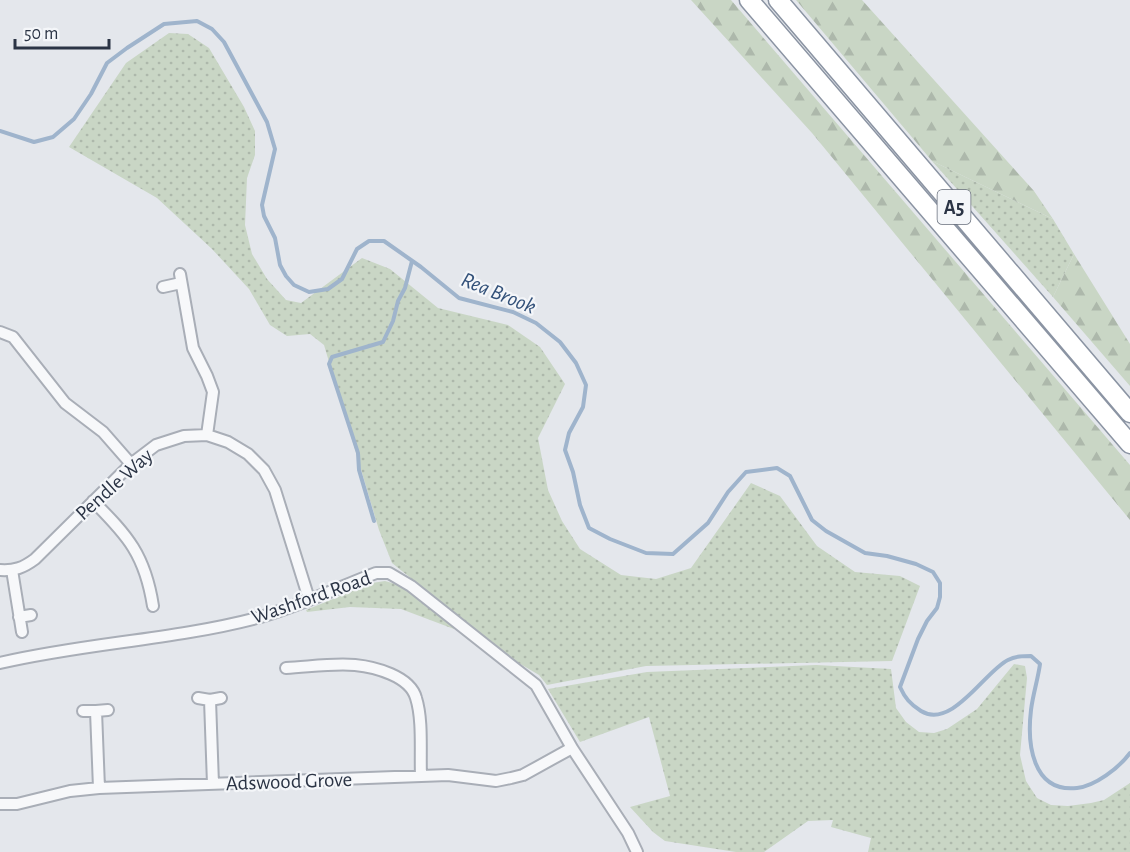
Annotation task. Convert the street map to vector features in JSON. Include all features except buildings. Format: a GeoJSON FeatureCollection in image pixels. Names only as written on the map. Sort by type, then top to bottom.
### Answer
{"type":"FeatureCollection","features":[{"type":"Feature","properties":{"kind":"highway","name":"A5"},"geometry":{"type":"LineString","coordinates":[[749,0],[1130,444]]}},
{"type":"Feature","properties":{"kind":"highway","name":"A5"},"geometry":{"type":"LineString","coordinates":[[778,0],[1130,413]]}},
{"type":"Feature","properties":{"kind":"street"},"geometry":{"type":"LineString","coordinates":[[163,287],[180,278],[193,348],[213,392],[207,435]]}},
{"type":"Feature","properties":{"kind":"street"},"geometry":{"type":"LineString","coordinates":[[0,332],[13,337],[65,403],[103,432],[131,464]]}},
{"type":"Feature","properties":{"kind":"street","name":"Pendle Way"},"geometry":{"type":"LineString","coordinates":[[0,570],[25,567],[35,559],[131,464],[156,445],[184,436],[207,435],[228,442],[248,454],[264,470],[275,490],[309,599]]}},
{"type":"Feature","properties":{"kind":"street"},"geometry":{"type":"LineString","coordinates":[[93,501],[120,528],[136,549],[155,582],[153,606]]}},
{"type":"Feature","properties":{"kind":"street"},"geometry":{"type":"LineString","coordinates":[[12,570],[22,632]]}},
{"type":"Feature","properties":{"kind":"street","name":"Washford Road"},"geometry":{"type":"LineString","coordinates":[[0,663],[82,646],[215,627],[257,618],[376,573],[389,573],[400,578],[536,685],[572,748],[638,852]]}},
{"type":"Feature","properties":{"kind":"street"},"geometry":{"type":"LineString","coordinates":[[20,617],[31,615]]}},
{"type":"Feature","properties":{"kind":"street"},"geometry":{"type":"LineString","coordinates":[[286,668],[297,662],[353,664],[392,675],[406,682],[416,697],[421,776]]}},
{"type":"Feature","properties":{"kind":"street"},"geometry":{"type":"LineString","coordinates":[[198,698],[215,699],[213,784]]}},
{"type":"Feature","properties":{"kind":"street"},"geometry":{"type":"LineString","coordinates":[[83,711],[108,710]]}},
{"type":"Feature","properties":{"kind":"street"},"geometry":{"type":"LineString","coordinates":[[96,711],[99,788]]}},
{"type":"Feature","properties":{"kind":"street","name":"Adswood Grove"},"geometry":{"type":"LineString","coordinates":[[0,804],[16,804],[70,791],[99,788],[448,775],[496,781],[523,775],[572,748]]}},
{"type":"Feature","properties":{"kind":"green space"},"geometry":{"type":"Polygon","coordinates":[[[691,0],[731,0],[1130,465],[1130,520],[812,133],[691,0]]]}},
{"type":"Feature","properties":{"kind":"green space"},"geometry":{"type":"Polygon","coordinates":[[[796,0],[862,0],[1034,191],[1053,219],[932,161],[796,0]]]}},
{"type":"Feature","properties":{"kind":"green space"},"geometry":{"type":"Polygon","coordinates":[[[169,33],[188,34],[209,48],[244,107],[255,131],[255,155],[247,178],[245,225],[252,254],[267,279],[286,300],[301,303],[362,258],[390,269],[438,308],[508,325],[540,347],[565,384],[538,438],[548,490],[562,521],[580,549],[621,575],[656,579],[691,568],[751,483],[780,496],[817,546],[855,572],[900,576],[920,586],[892,661],[646,666],[547,685],[539,675],[512,659],[392,563],[379,530],[324,345],[310,334],[287,336],[270,325],[249,289],[212,249],[157,198],[69,147],[126,63],[169,33]]]}},
{"type":"Feature","properties":{"kind":"green space"},"geometry":{"type":"Polygon","coordinates":[[[932,161],[1053,219],[1074,254],[1053,297],[932,161]]]}},
{"type":"Feature","properties":{"kind":"green space"},"geometry":{"type":"Polygon","coordinates":[[[1074,254],[1130,344],[1130,386],[1053,297],[1074,254]]]}},
{"type":"Feature","properties":{"kind":"green space"},"geometry":{"type":"Polygon","coordinates":[[[385,581],[406,587],[455,628],[401,609],[350,607],[307,612],[306,610],[372,583],[385,581]]]}},
{"type":"Feature","properties":{"kind":"green space"},"geometry":{"type":"Polygon","coordinates":[[[1014,664],[1025,666],[1027,678],[1020,755],[1026,781],[1037,798],[1051,805],[1068,806],[1104,800],[1130,783],[1130,852],[868,852],[871,838],[831,827],[833,820],[808,821],[764,852],[736,852],[665,841],[653,832],[630,807],[670,796],[649,717],[580,742],[548,689],[647,672],[816,665],[891,669],[896,708],[906,722],[919,732],[934,733],[947,729],[977,709],[1014,664]]]}},
{"type":"Feature","properties":{"kind":"waterway","name":"Rea Brook"},"geometry":{"type":"LineString","coordinates":[[0,131],[34,142],[53,137],[74,119],[91,94],[107,63],[127,48],[164,24],[197,21],[212,29],[224,42],[267,122],[275,149],[262,205],[264,216],[275,238],[280,265],[286,276],[294,285],[309,292],[328,289],[342,279],[357,249],[369,241],[384,241],[459,298],[513,312],[536,323],[560,342],[576,363],[586,385],[583,407],[569,433],[565,450],[573,472],[580,505],[589,528],[646,553],[673,554],[708,523],[728,492],[746,472],[777,468],[790,476],[812,520],[826,531],[865,553],[916,564],[933,572],[940,583],[937,608],[918,639],[900,687],[914,706],[933,715],[944,713],[968,697],[1008,660],[1031,656],[1040,664],[1031,710],[1030,737],[1036,763],[1050,783],[1062,787],[1084,787],[1120,765],[1130,753]]}},
{"type":"Feature","properties":{"kind":"waterway"},"geometry":{"type":"LineString","coordinates":[[374,521],[359,470],[358,453],[329,364],[332,357],[383,342],[405,288],[412,261]]}}]}
